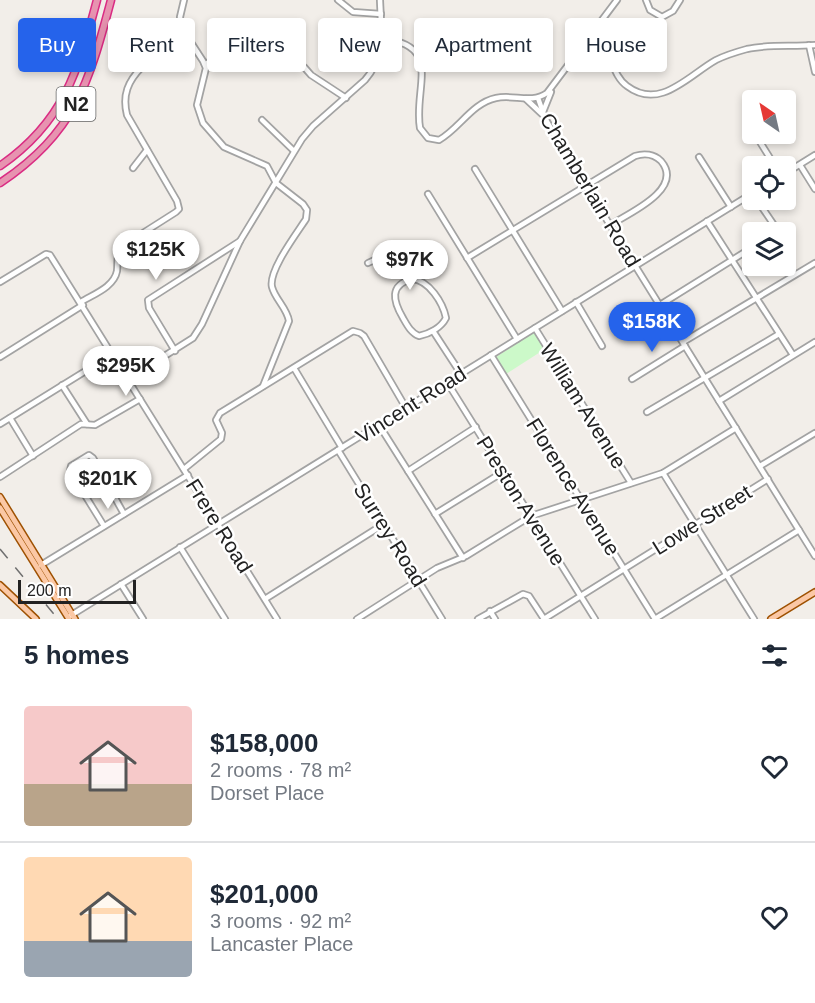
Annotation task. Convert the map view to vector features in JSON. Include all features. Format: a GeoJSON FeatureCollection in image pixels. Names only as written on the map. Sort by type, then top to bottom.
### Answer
{"type":"FeatureCollection","features":[{"type":"Feature","properties":{"kind":"highway","name":"N2"},"geometry":{"type":"LineString","coordinates":[[0,166],[39,133],[64,98],[81,58],[97,0]]}},
{"type":"Feature","properties":{"kind":"highway","name":"N2"},"geometry":{"type":"LineString","coordinates":[[0,183],[36,155],[73,111],[92,69],[111,0]]}},
{"type":"Feature","properties":{"kind":"main road"},"geometry":{"type":"LineString","coordinates":[[0,497],[71,617]]}},
{"type":"Feature","properties":{"kind":"main road"},"geometry":{"type":"LineString","coordinates":[[0,508],[71,617]]}},
{"type":"Feature","properties":{"kind":"main road"},"geometry":{"type":"LineString","coordinates":[[0,585],[36,619]]}},
{"type":"Feature","properties":{"kind":"main road"},"geometry":{"type":"LineString","coordinates":[[771,619],[815,592]]}},
{"type":"Feature","properties":{"kind":"street"},"geometry":{"type":"LineString","coordinates":[[184,0],[180,17],[181,27],[205,64],[197,105],[203,123],[224,147],[267,166],[276,183],[303,204],[308,214],[272,276],[274,291],[289,321],[263,386]]}},
{"type":"Feature","properties":{"kind":"street"},"geometry":{"type":"LineString","coordinates":[[338,0],[353,12],[381,14]]}},
{"type":"Feature","properties":{"kind":"street"},"geometry":{"type":"LineString","coordinates":[[380,0],[381,18]]}},
{"type":"Feature","properties":{"kind":"street"},"geometry":{"type":"LineString","coordinates":[[604,18],[617,0]]}},
{"type":"Feature","properties":{"kind":"street"},"geometry":{"type":"LineString","coordinates":[[646,0],[650,10],[662,17],[673,11],[680,0]]}},
{"type":"Feature","properties":{"kind":"street"},"geometry":{"type":"LineString","coordinates":[[402,42],[418,55],[422,72],[419,124],[422,133],[435,140],[442,138],[489,100],[502,97],[538,98],[547,93],[565,71]]}},
{"type":"Feature","properties":{"kind":"street"},"geometry":{"type":"LineString","coordinates":[[618,72],[623,83],[634,90],[652,94],[668,92],[717,60],[733,53],[755,48],[812,45],[815,72]]}},
{"type":"Feature","properties":{"kind":"street"},"geometry":{"type":"LineString","coordinates":[[306,69],[346,98]]}},
{"type":"Feature","properties":{"kind":"street"},"geometry":{"type":"LineString","coordinates":[[1,354],[82,304],[113,280],[117,268],[117,255],[121,247],[178,211],[177,201],[128,120],[124,100],[129,84],[138,72]]}},
{"type":"Feature","properties":{"kind":"street"},"geometry":{"type":"LineString","coordinates":[[128,379],[189,342],[196,334],[240,242],[294,151],[313,126],[372,72]]}},
{"type":"Feature","properties":{"kind":"street"},"geometry":{"type":"LineString","coordinates":[[525,99],[543,114],[553,87]]}},
{"type":"Feature","properties":{"kind":"street","name":"Chamberlain Road"},"geometry":{"type":"LineString","coordinates":[[538,98],[543,114],[585,185],[815,556]]}},
{"type":"Feature","properties":{"kind":"street"},"geometry":{"type":"LineString","coordinates":[[262,120],[294,151]]}},
{"type":"Feature","properties":{"kind":"street"},"geometry":{"type":"LineString","coordinates":[[133,168],[147,150]]}},
{"type":"Feature","properties":{"kind":"street"},"geometry":{"type":"LineString","coordinates":[[467,258],[585,185],[641,154],[654,157],[663,166],[666,180],[663,190],[610,225]]}},
{"type":"Feature","properties":{"kind":"street"},"geometry":{"type":"LineString","coordinates":[[796,167],[815,155]]}},
{"type":"Feature","properties":{"kind":"street"},"geometry":{"type":"LineString","coordinates":[[699,157],[731,207]]}},
{"type":"Feature","properties":{"kind":"street"},"geometry":{"type":"LineString","coordinates":[[800,165],[815,189]]}},
{"type":"Feature","properties":{"kind":"street"},"geometry":{"type":"LineString","coordinates":[[475,169],[562,311]]}},
{"type":"Feature","properties":{"kind":"street"},"geometry":{"type":"LineString","coordinates":[[428,194],[517,339]]}},
{"type":"Feature","properties":{"kind":"street","name":"Vincent Road"},"geometry":{"type":"LineString","coordinates":[[71,617],[180,547],[742,200]]}},
{"type":"Feature","properties":{"kind":"street"},"geometry":{"type":"LineString","coordinates":[[707,221],[793,355]]}},
{"type":"Feature","properties":{"kind":"street"},"geometry":{"type":"LineString","coordinates":[[175,351],[149,308],[148,300],[240,242]]}},
{"type":"Feature","properties":{"kind":"street"},"geometry":{"type":"LineString","coordinates":[[222,253],[231,262]]}},
{"type":"Feature","properties":{"kind":"street","name":"Frere Road"},"geometry":{"type":"LineString","coordinates":[[0,282],[46,254],[50,255],[277,619]]}},
{"type":"Feature","properties":{"kind":"street"},"geometry":{"type":"LineString","coordinates":[[368,263],[387,254],[407,280]]}},
{"type":"Feature","properties":{"kind":"street"},"geometry":{"type":"LineString","coordinates":[[660,305],[742,254]]}},
{"type":"Feature","properties":{"kind":"street"},"geometry":{"type":"LineString","coordinates":[[632,379],[815,263]]}},
{"type":"Feature","properties":{"kind":"street"},"geometry":{"type":"LineString","coordinates":[[418,279],[424,282],[446,314],[445,321],[433,331],[424,335],[415,335],[397,308],[395,293],[407,280],[418,279]]}},
{"type":"Feature","properties":{"kind":"street"},"geometry":{"type":"LineString","coordinates":[[576,302],[602,346]]}},
{"type":"Feature","properties":{"kind":"street","name":"William Avenue"},"geometry":{"type":"LineString","coordinates":[[535,328],[632,483]]}},
{"type":"Feature","properties":{"kind":"street"},"geometry":{"type":"LineString","coordinates":[[184,469],[220,439],[222,433],[216,420],[218,415],[348,334],[357,331],[364,336],[406,408]]}},
{"type":"Feature","properties":{"kind":"street"},"geometry":{"type":"LineString","coordinates":[[433,331],[461,374]]}},
{"type":"Feature","properties":{"kind":"street"},"geometry":{"type":"LineString","coordinates":[[647,412],[779,334]]}},
{"type":"Feature","properties":{"kind":"street"},"geometry":{"type":"LineString","coordinates":[[719,401],[815,342]]}},
{"type":"Feature","properties":{"kind":"street"},"geometry":{"type":"LineString","coordinates":[[0,424],[113,354]]}},
{"type":"Feature","properties":{"kind":"street","name":"Florence Avenue"},"geometry":{"type":"LineString","coordinates":[[491,355],[655,619]]}},
{"type":"Feature","properties":{"kind":"street"},"geometry":{"type":"LineString","coordinates":[[271,367],[273,373],[278,377]]}},
{"type":"Feature","properties":{"kind":"street","name":"Surrey Road"},"geometry":{"type":"LineString","coordinates":[[294,368],[442,619]]}},
{"type":"Feature","properties":{"kind":"street","name":"Preston Avenue"},"geometry":{"type":"LineString","coordinates":[[447,382],[595,619]]}},
{"type":"Feature","properties":{"kind":"street"},"geometry":{"type":"LineString","coordinates":[[62,385],[87,424]]}},
{"type":"Feature","properties":{"kind":"street"},"geometry":{"type":"LineString","coordinates":[[0,477],[81,424],[95,425],[140,399]]}},
{"type":"Feature","properties":{"kind":"street"},"geometry":{"type":"LineString","coordinates":[[10,418],[33,456]]}},
{"type":"Feature","properties":{"kind":"street"},"geometry":{"type":"LineString","coordinates":[[379,425],[463,558]]}},
{"type":"Feature","properties":{"kind":"street"},"geometry":{"type":"LineString","coordinates":[[408,471],[476,427]]}},
{"type":"Feature","properties":{"kind":"street"},"geometry":{"type":"LineString","coordinates":[[357,619],[437,568],[463,558],[531,516],[663,473],[736,428]]}},
{"type":"Feature","properties":{"kind":"street"},"geometry":{"type":"LineString","coordinates":[[760,466],[815,433]]}},
{"type":"Feature","properties":{"kind":"street"},"geometry":{"type":"LineString","coordinates":[[104,526],[70,471],[71,466],[78,461],[88,456],[93,458],[124,514]]}},
{"type":"Feature","properties":{"kind":"street"},"geometry":{"type":"LineString","coordinates":[[435,514],[503,472]]}},
{"type":"Feature","properties":{"kind":"street"},"geometry":{"type":"LineString","coordinates":[[663,473],[754,619]]}},
{"type":"Feature","properties":{"kind":"street"},"geometry":{"type":"LineString","coordinates":[[41,565],[188,475]]}},
{"type":"Feature","properties":{"kind":"street","name":"Lowe Street"},"geometry":{"type":"LineString","coordinates":[[544,619],[768,479]]}},
{"type":"Feature","properties":{"kind":"street"},"geometry":{"type":"LineString","coordinates":[[264,599],[384,524]]}},
{"type":"Feature","properties":{"kind":"street"},"geometry":{"type":"LineString","coordinates":[[655,619],[799,530]]}},
{"type":"Feature","properties":{"kind":"street"},"geometry":{"type":"LineString","coordinates":[[180,547],[225,619]]}},
{"type":"Feature","properties":{"kind":"street"},"geometry":{"type":"LineString","coordinates":[[121,584],[142,619]]}},
{"type":"Feature","properties":{"kind":"street"},"geometry":{"type":"LineString","coordinates":[[478,619],[519,594],[529,596],[544,619]]}},
{"type":"Feature","properties":{"kind":"street"},"geometry":{"type":"LineString","coordinates":[[490,611],[495,619]]}},
{"type":"Feature","properties":{"kind":"green space"},"geometry":{"type":"Polygon","coordinates":[[[533,333],[537,335],[545,349],[506,374],[496,357],[533,333]]]}},
{"type":"Feature","properties":{"kind":"railway"},"geometry":{"type":"LineString","coordinates":[[0,549],[58,619]]}}]}
